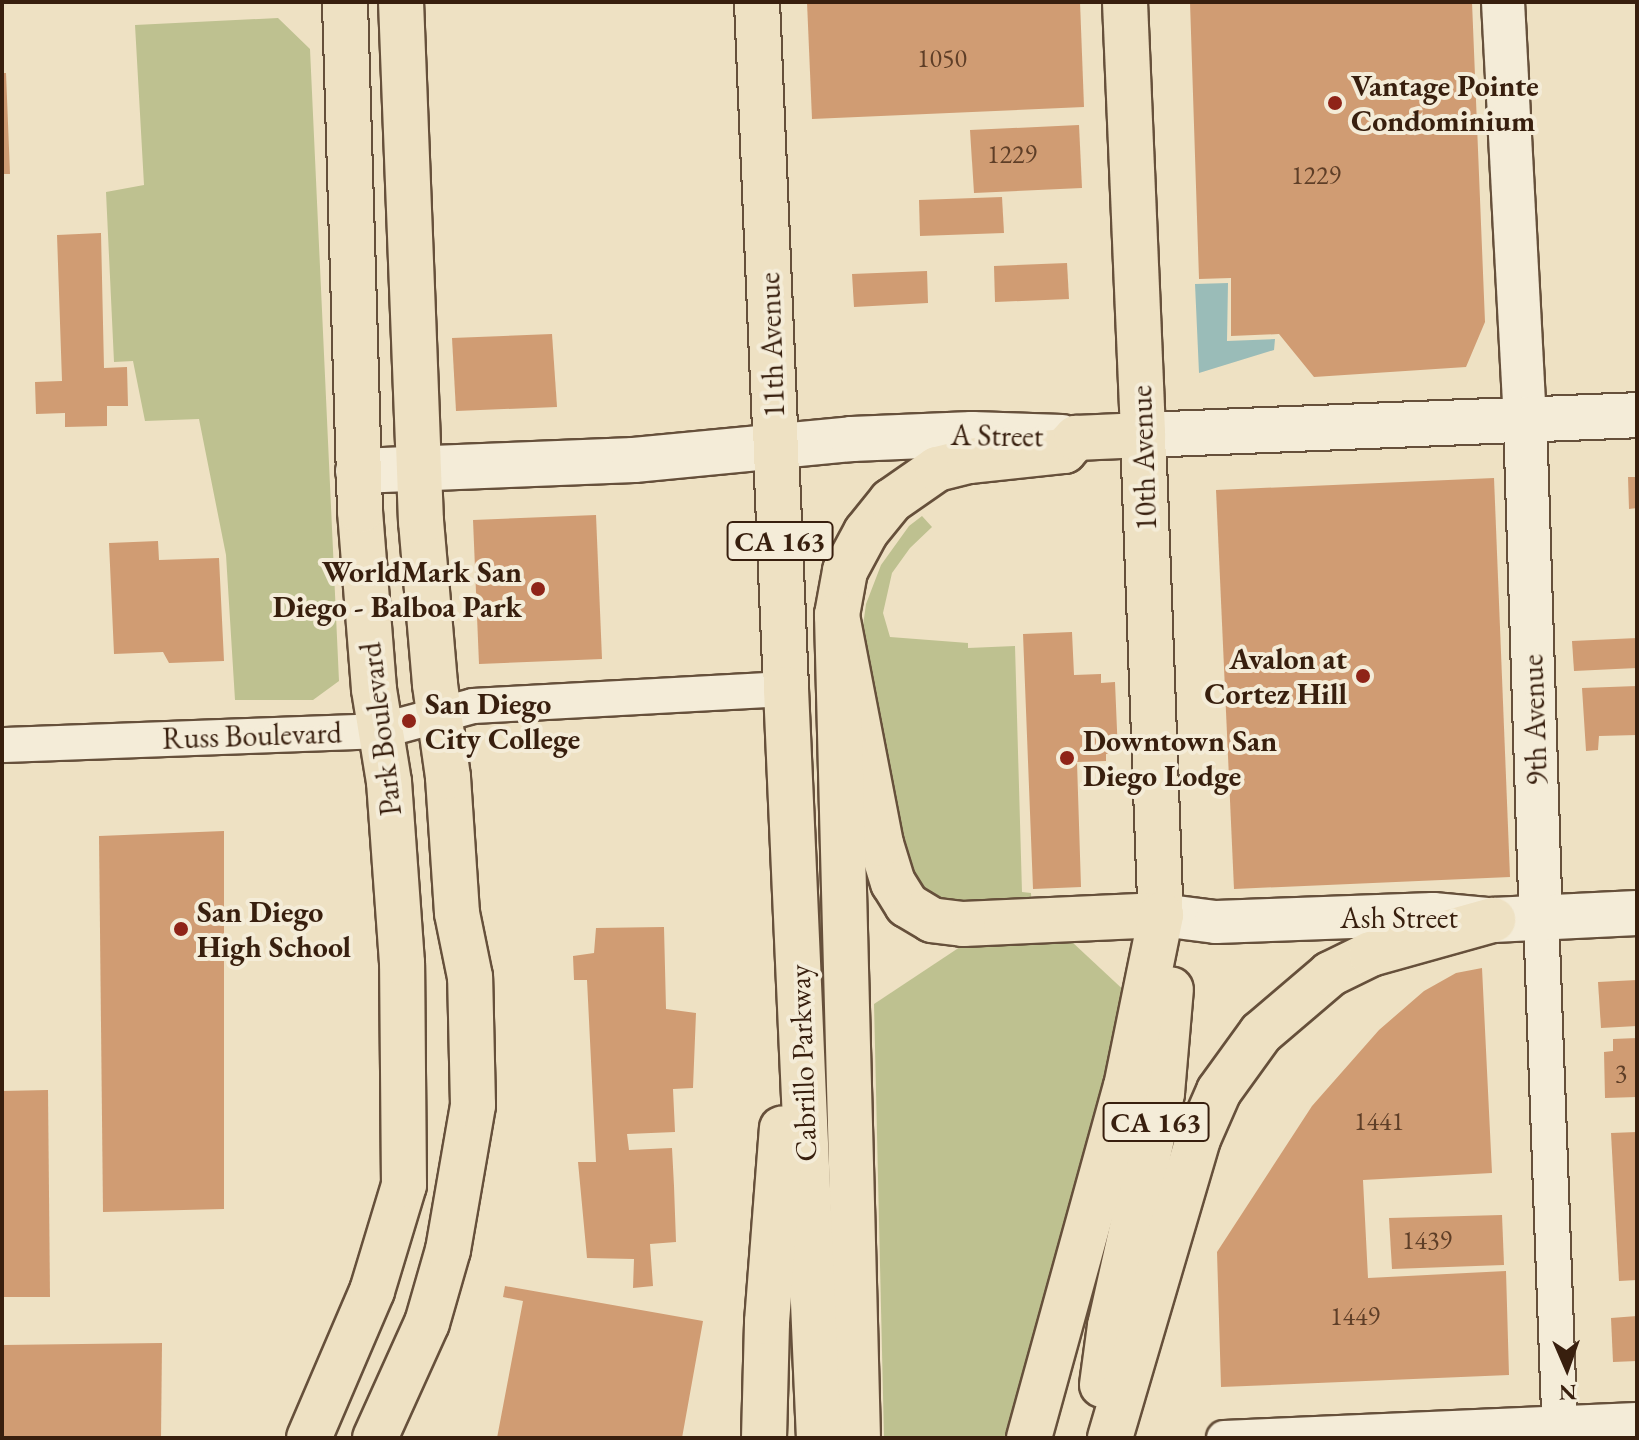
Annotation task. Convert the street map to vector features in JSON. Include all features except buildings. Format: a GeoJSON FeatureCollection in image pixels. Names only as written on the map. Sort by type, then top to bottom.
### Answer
{"type":"FeatureCollection","features":[{"type":"Feature","properties":{"kind":"main road","name":"Park Boulevard"},"geometry":{"type":"LineString","coordinates":[[309,1438],[372,1291],[404,1185],[402,963],[389,782],[380,731],[358,471],[345,2]]}},
{"type":"Feature","properties":{"kind":"main road","name":"Park Boulevard"},"geometry":{"type":"LineString","coordinates":[[375,1438],[427,1323],[448,1250],[473,1105],[470,977],[457,913],[448,777],[419,470],[401,2]]}},
{"type":"Feature","properties":{"kind":"main road","name":"11th Avenue"},"geometry":{"type":"LineString","coordinates":[[757,2],[786,689]]}},
{"type":"Feature","properties":{"kind":"main road","name":"10th Avenue"},"geometry":{"type":"LineString","coordinates":[[1125,2],[1161,915]]}},
{"type":"Feature","properties":{"kind":"main road","name":"A Street"},"geometry":{"type":"LineString","coordinates":[[358,471],[634,460],[852,439],[972,434],[1076,438],[1637,415]]}},
{"type":"Feature","properties":{"kind":"main road"},"geometry":{"type":"LineString","coordinates":[[858,1438],[837,615],[845,571],[866,532],[891,501],[915,481],[937,469],[969,461],[1064,451],[1076,438]]}},
{"type":"Feature","properties":{"kind":"main road"},"geometry":{"type":"LineString","coordinates":[[837,615],[881,844],[893,883],[907,905],[932,920],[963,924],[1161,915],[1126,1087],[1029,1438]]}},
{"type":"Feature","properties":{"kind":"main road","name":"Cabrillo Parkway"},"geometry":{"type":"LineString","coordinates":[[786,689],[819,1438]]}},
{"type":"Feature","properties":{"kind":"main road","name":"Ash Street"},"geometry":{"type":"LineString","coordinates":[[1493,920],[1637,913]]}},
{"type":"Feature","properties":{"kind":"main road","name":"CA 163"},"geometry":{"type":"LineString","coordinates":[[1095,1438],[1110,1326],[1162,1093],[1172,983],[1161,915]]}},
{"type":"Feature","properties":{"kind":"main road"},"geometry":{"type":"LineString","coordinates":[[1110,1438],[1198,1139],[1219,1091],[1253,1044],[1330,974],[1371,954],[1493,920]]}},
{"type":"Feature","properties":{"kind":"main road"},"geometry":{"type":"LineString","coordinates":[[764,1438],[767,1322],[798,932]]}},
{"type":"Feature","properties":{"kind":"street","name":"9th Avenue"},"geometry":{"type":"LineString","coordinates":[[1503,2],[1525,418],[1560,1430]]}},
{"type":"Feature","properties":{"kind":"street","name":"Russ Boulevard"},"geometry":{"type":"LineString","coordinates":[[2,745],[380,731],[473,706],[786,689]]}},
{"type":"Feature","properties":{"kind":"street","name":"Ash Street"},"geometry":{"type":"LineString","coordinates":[[1161,915],[1216,922],[1433,914],[1493,920]]}},
{"type":"Feature","properties":{"kind":"street"},"geometry":{"type":"LineString","coordinates":[[1225,1437],[1560,1430],[1637,1420]]}},
{"type":"Feature","properties":{"kind":"green space"},"geometry":{"type":"Polygon","coordinates":[[[278,18],[310,49],[339,681],[313,700],[235,700],[226,555],[199,419],[145,421],[133,361],[114,362],[106,192],[144,185],[135,25],[278,18]]]}},
{"type":"Feature","properties":{"kind":"green space"},"geometry":{"type":"Polygon","coordinates":[[[922,516],[932,527],[910,548],[892,573],[883,613],[890,637],[968,643],[968,648],[1015,646],[1022,892],[1031,893],[1032,909],[953,904],[931,895],[909,879],[862,633],[866,604],[881,565],[909,526],[922,516]]]}},
{"type":"Feature","properties":{"kind":"green space"},"geometry":{"type":"Polygon","coordinates":[[[1071,941],[1130,996],[1061,1268],[1006,1438],[884,1438],[874,1004],[963,945],[1071,941]]]}},
{"type":"Feature","properties":{"kind":"water"},"geometry":{"type":"Polygon","coordinates":[[[1228,283],[1227,341],[1275,339],[1274,350],[1199,373],[1195,284],[1228,283]]]}},
{"type":"Feature","properties":{"kind":"place","name":"Vantage Pointe Condominium"},"geometry":{"type":"Point","coordinates":[1335,103]}},
{"type":"Feature","properties":{"kind":"place","name":"WorldMark San Diego - Balboa Park"},"geometry":{"type":"Point","coordinates":[538,589]}},
{"type":"Feature","properties":{"kind":"place","name":"Avalon at Cortez Hill"},"geometry":{"type":"Point","coordinates":[1363,676]}},
{"type":"Feature","properties":{"kind":"place","name":"San Diego City College"},"geometry":{"type":"Point","coordinates":[409,721]}},
{"type":"Feature","properties":{"kind":"place","name":"Downtown San Diego Lodge"},"geometry":{"type":"Point","coordinates":[1067,758]}},
{"type":"Feature","properties":{"kind":"place","name":"San Diego High School"},"geometry":{"type":"Point","coordinates":[181,929]}}]}
